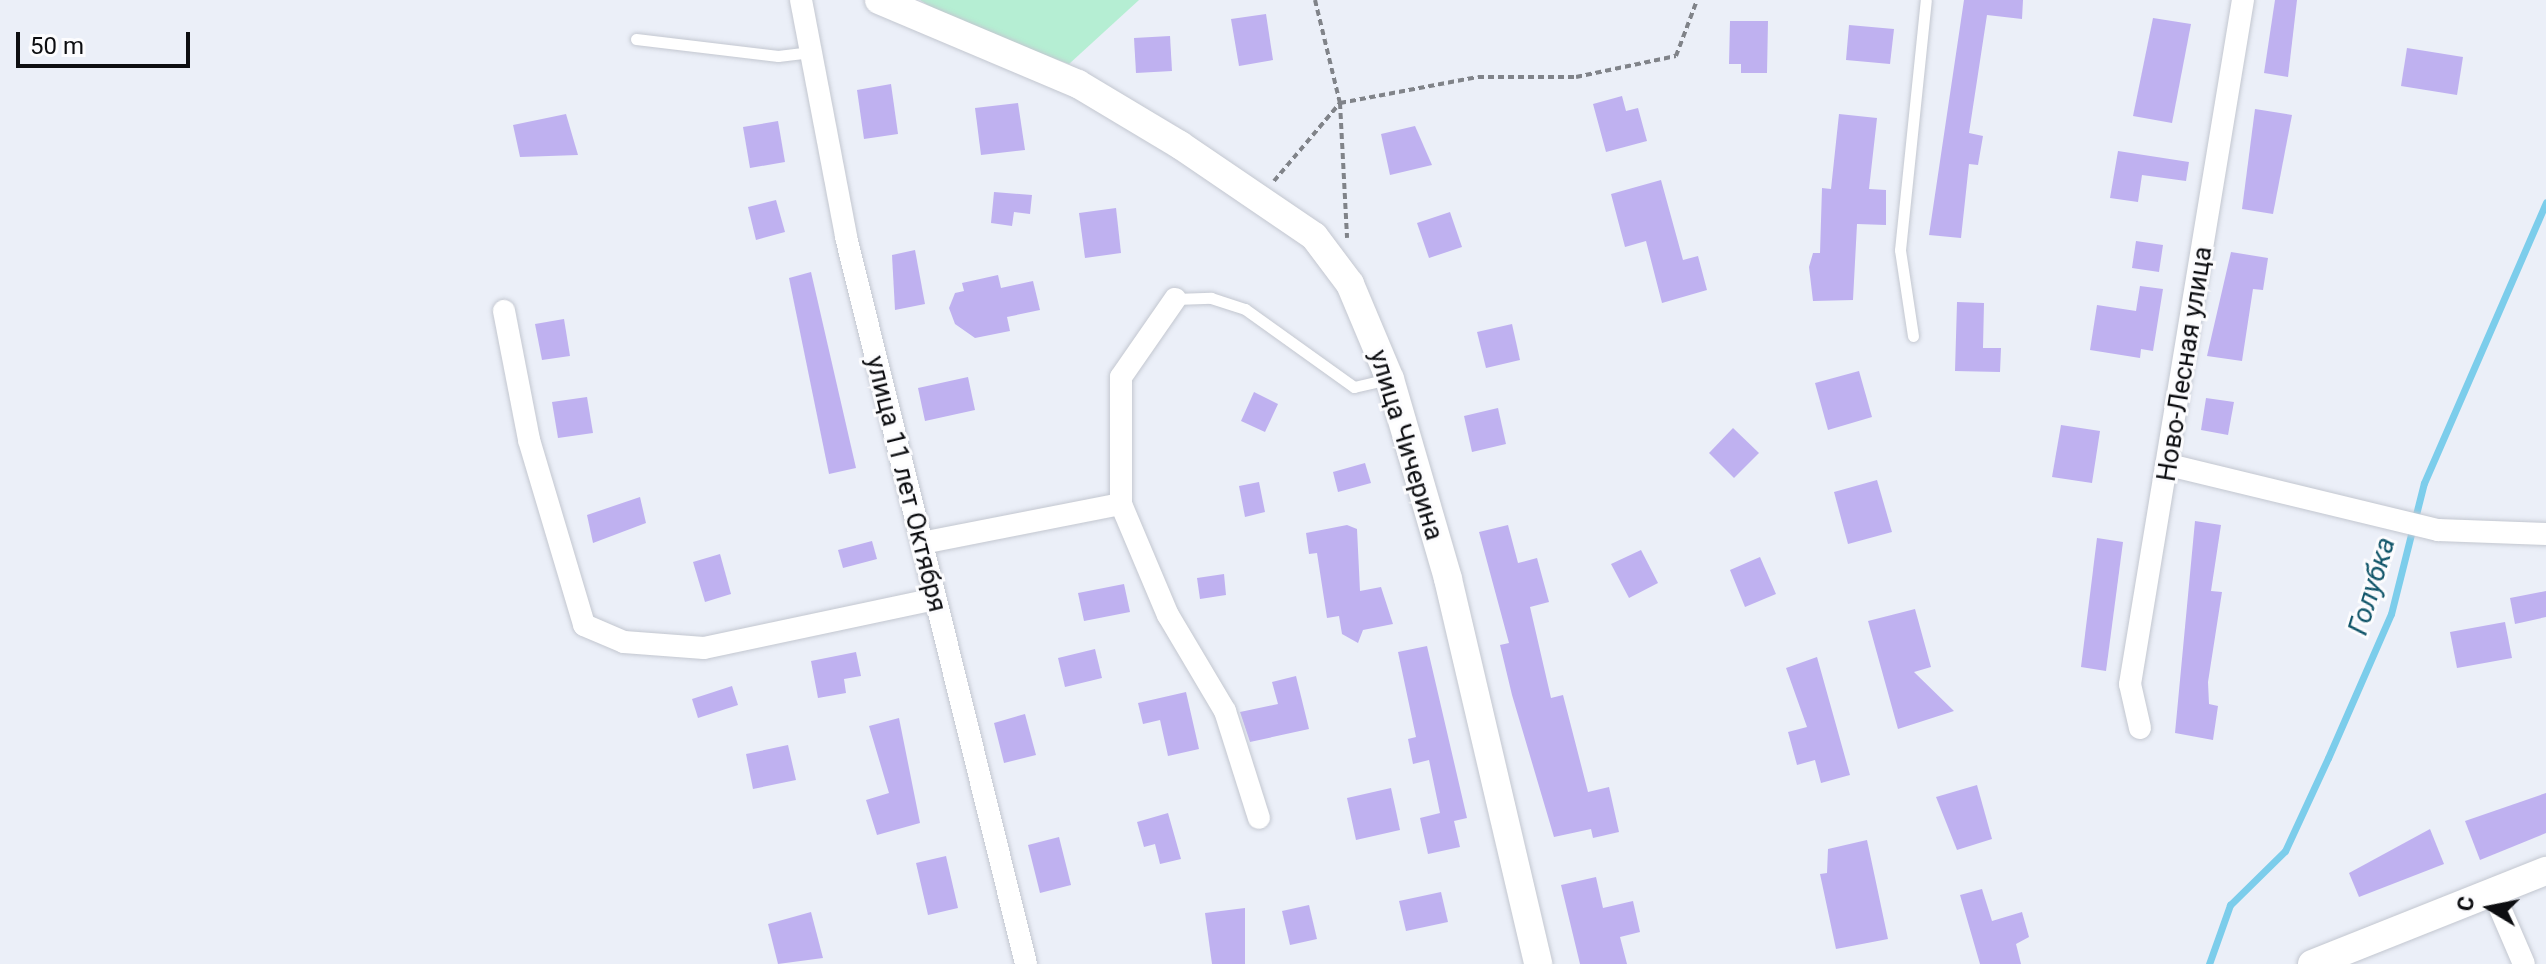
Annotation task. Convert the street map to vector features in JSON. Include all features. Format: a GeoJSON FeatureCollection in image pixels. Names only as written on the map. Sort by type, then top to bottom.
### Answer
{"type":"FeatureCollection","features":[{"type":"Feature","properties":{"kind":"street","name":"улица 11 лет Октября"},"geometry":{"type":"LineString","coordinates":[[801,0],[846,237],[1026,964]]}},
{"type":"Feature","properties":{"kind":"street","name":"улица Чичерина"},"geometry":{"type":"LineString","coordinates":[[879,0],[1078,84],[1260,198],[1314,236],[1350,284],[1390,379],[1448,579],[1538,964]]}},
{"type":"Feature","properties":{"kind":"street","name":"Ново-Лесная улица"},"geometry":{"type":"LineString","coordinates":[[2140,728],[2130,684],[2169,465],[2243,0]]}},
{"type":"Feature","properties":{"kind":"street"},"geometry":{"type":"LineString","coordinates":[[1175,299],[1121,377],[1121,504],[1168,615],[1225,711],[1259,818]]}},
{"type":"Feature","properties":{"kind":"street"},"geometry":{"type":"LineString","coordinates":[[504,311],[529,440],[584,625],[624,642],[704,648],[934,599]]}},
{"type":"Feature","properties":{"kind":"street"},"geometry":{"type":"LineString","coordinates":[[2169,465],[2438,530],[2546,534]]}},
{"type":"Feature","properties":{"kind":"street"},"geometry":{"type":"LineString","coordinates":[[922,543],[1121,504]]}},
{"type":"Feature","properties":{"kind":"street"},"geometry":{"type":"LineString","coordinates":[[2312,964],[2546,871]]}},
{"type":"Feature","properties":{"kind":"street"},"geometry":{"type":"LineString","coordinates":[[2493,892],[2524,964]]}},
{"type":"Feature","properties":{"kind":"lane"},"geometry":{"type":"LineString","coordinates":[[1913,336],[1900,250],[1926,0]]}},
{"type":"Feature","properties":{"kind":"lane"},"geometry":{"type":"LineString","coordinates":[[636,39],[778,56],[809,52]]}},
{"type":"Feature","properties":{"kind":"lane"},"geometry":{"type":"LineString","coordinates":[[1175,299],[1211,298],[1245,309],[1354,387],[1390,379]]}},
{"type":"Feature","properties":{"kind":"path"},"geometry":{"type":"LineString","coordinates":[[1315,0],[1340,103],[1350,284]]}},
{"type":"Feature","properties":{"kind":"path"},"geometry":{"type":"LineString","coordinates":[[1260,198],[1340,103],[1478,77],[1576,77],[1676,56],[1697,0]]}},
{"type":"Feature","properties":{"kind":"green space"},"geometry":{"type":"Polygon","coordinates":[[[920,0],[1139,0],[1069,64],[949,19],[920,0]]]}},
{"type":"Feature","properties":{"kind":"building"},"geometry":{"type":"Polygon","coordinates":[[[1964,0],[2023,0],[2022,19],[1987,15],[1969,133],[1983,136],[1978,165],[1969,164],[1961,238],[1929,235],[1964,0]]]}},
{"type":"Feature","properties":{"kind":"building"},"geometry":{"type":"Polygon","coordinates":[[[2275,0],[2297,0],[2288,77],[2264,73],[2275,0]]]}},
{"type":"Feature","properties":{"kind":"building"},"geometry":{"type":"Polygon","coordinates":[[[1266,14],[1273,60],[1239,66],[1231,19],[1266,14]]]}},
{"type":"Feature","properties":{"kind":"building"},"geometry":{"type":"Polygon","coordinates":[[[2153,18],[2191,24],[2172,123],[2133,116],[2153,18]]]}},
{"type":"Feature","properties":{"kind":"building"},"geometry":{"type":"Polygon","coordinates":[[[1730,21],[1768,21],[1767,73],[1741,73],[1741,64],[1729,64],[1730,21]]]}},
{"type":"Feature","properties":{"kind":"building"},"geometry":{"type":"Polygon","coordinates":[[[1849,25],[1894,29],[1890,64],[1846,60],[1849,25]]]}},
{"type":"Feature","properties":{"kind":"building"},"geometry":{"type":"Polygon","coordinates":[[[1170,36],[1172,71],[1136,73],[1134,38],[1170,36]]]}},
{"type":"Feature","properties":{"kind":"building"},"geometry":{"type":"Polygon","coordinates":[[[2407,48],[2463,57],[2457,95],[2401,86],[2407,48]]]}},
{"type":"Feature","properties":{"kind":"building"},"geometry":{"type":"Polygon","coordinates":[[[891,84],[898,134],[864,139],[857,90],[891,84]]]}},
{"type":"Feature","properties":{"kind":"building"},"geometry":{"type":"Polygon","coordinates":[[[1622,96],[1626,111],[1638,108],[1647,141],[1606,152],[1593,104],[1622,96]]]}},
{"type":"Feature","properties":{"kind":"building"},"geometry":{"type":"Polygon","coordinates":[[[1018,103],[1025,150],[981,155],[975,108],[1018,103]]]}},
{"type":"Feature","properties":{"kind":"building"},"geometry":{"type":"Polygon","coordinates":[[[2255,109],[2292,115],[2273,214],[2242,209],[2255,109]]]}},
{"type":"Feature","properties":{"kind":"building"},"geometry":{"type":"Polygon","coordinates":[[[566,114],[578,155],[520,157],[513,125],[566,114]]]}},
{"type":"Feature","properties":{"kind":"building"},"geometry":{"type":"Polygon","coordinates":[[[1839,114],[1877,118],[1869,189],[1886,190],[1886,225],[1857,224],[1853,300],[1813,301],[1809,267],[1813,253],[1820,253],[1822,188],[1831,189],[1839,114]]]}},
{"type":"Feature","properties":{"kind":"building"},"geometry":{"type":"Polygon","coordinates":[[[778,121],[785,162],[750,168],[743,127],[778,121]]]}},
{"type":"Feature","properties":{"kind":"building"},"geometry":{"type":"Polygon","coordinates":[[[1415,126],[1432,165],[1390,175],[1381,134],[1415,126]]]}},
{"type":"Feature","properties":{"kind":"building"},"geometry":{"type":"Polygon","coordinates":[[[2118,151],[2189,162],[2186,181],[2142,175],[2138,202],[2110,198],[2118,151]]]}},
{"type":"Feature","properties":{"kind":"building"},"geometry":{"type":"Polygon","coordinates":[[[1661,180],[1683,260],[1698,256],[1707,290],[1662,303],[1646,241],[1625,247],[1611,194],[1661,180]]]}},
{"type":"Feature","properties":{"kind":"building"},"geometry":{"type":"Polygon","coordinates":[[[994,192],[1032,195],[1030,214],[1014,212],[1012,226],[991,223],[994,192]]]}},
{"type":"Feature","properties":{"kind":"building"},"geometry":{"type":"Polygon","coordinates":[[[776,200],[785,232],[756,240],[748,207],[776,200]]]}},
{"type":"Feature","properties":{"kind":"building"},"geometry":{"type":"Polygon","coordinates":[[[1116,208],[1121,253],[1085,258],[1079,213],[1116,208]]]}},
{"type":"Feature","properties":{"kind":"building"},"geometry":{"type":"Polygon","coordinates":[[[1450,212],[1462,247],[1429,258],[1417,223],[1450,212]]]}},
{"type":"Feature","properties":{"kind":"building"},"geometry":{"type":"Polygon","coordinates":[[[2136,241],[2163,245],[2159,272],[2132,268],[2136,241]]]}},
{"type":"Feature","properties":{"kind":"building"},"geometry":{"type":"Polygon","coordinates":[[[915,250],[925,304],[895,310],[892,255],[915,250]]]}},
{"type":"Feature","properties":{"kind":"building"},"geometry":{"type":"Polygon","coordinates":[[[2231,252],[2268,258],[2263,290],[2253,289],[2242,361],[2207,356],[2231,252]]]}},
{"type":"Feature","properties":{"kind":"building"},"geometry":{"type":"Polygon","coordinates":[[[811,272],[856,468],[829,474],[789,278],[811,272]]]}},
{"type":"Feature","properties":{"kind":"building"},"geometry":{"type":"Polygon","coordinates":[[[998,275],[1001,288],[1033,281],[1040,310],[1007,317],[1010,331],[975,338],[955,324],[949,308],[955,293],[964,291],[962,283],[998,275]]]}},
{"type":"Feature","properties":{"kind":"building"},"geometry":{"type":"Polygon","coordinates":[[[2140,286],[2163,289],[2153,351],[2141,349],[2140,358],[2090,350],[2097,305],[2136,311],[2140,286]]]}},
{"type":"Feature","properties":{"kind":"building"},"geometry":{"type":"Polygon","coordinates":[[[1957,302],[1984,303],[1983,348],[2001,348],[2000,372],[1955,371],[1957,302]]]}},
{"type":"Feature","properties":{"kind":"building"},"geometry":{"type":"Polygon","coordinates":[[[564,319],[570,356],[542,360],[535,324],[564,319]]]}},
{"type":"Feature","properties":{"kind":"building"},"geometry":{"type":"Polygon","coordinates":[[[1512,324],[1520,360],[1486,368],[1477,332],[1512,324]]]}},
{"type":"Feature","properties":{"kind":"building"},"geometry":{"type":"Polygon","coordinates":[[[1859,371],[1872,417],[1828,430],[1815,383],[1859,371]]]}},
{"type":"Feature","properties":{"kind":"building"},"geometry":{"type":"Polygon","coordinates":[[[968,377],[975,410],[925,421],[918,388],[968,377]]]}},
{"type":"Feature","properties":{"kind":"building"},"geometry":{"type":"Polygon","coordinates":[[[1254,392],[1278,404],[1265,432],[1241,421],[1254,392]]]}},
{"type":"Feature","properties":{"kind":"building"},"geometry":{"type":"Polygon","coordinates":[[[587,397],[593,433],[558,438],[552,402],[587,397]]]}},
{"type":"Feature","properties":{"kind":"building"},"geometry":{"type":"Polygon","coordinates":[[[2206,398],[2234,402],[2228,435],[2201,430],[2206,398]]]}},
{"type":"Feature","properties":{"kind":"building"},"geometry":{"type":"Polygon","coordinates":[[[1498,408],[1506,444],[1472,452],[1464,416],[1498,408]]]}},
{"type":"Feature","properties":{"kind":"building"},"geometry":{"type":"Polygon","coordinates":[[[2061,425],[2100,431],[2092,483],[2052,477],[2061,425]]]}},
{"type":"Feature","properties":{"kind":"building"},"geometry":{"type":"Polygon","coordinates":[[[1733,428],[1759,453],[1734,478],[1709,453],[1733,428]]]}},
{"type":"Feature","properties":{"kind":"building"},"geometry":{"type":"Polygon","coordinates":[[[1365,463],[1371,483],[1338,492],[1333,472],[1365,463]]]}},
{"type":"Feature","properties":{"kind":"building"},"geometry":{"type":"Polygon","coordinates":[[[1877,480],[1892,532],[1848,544],[1834,492],[1877,480]]]}},
{"type":"Feature","properties":{"kind":"building"},"geometry":{"type":"Polygon","coordinates":[[[1259,482],[1265,512],[1245,517],[1239,486],[1259,482]]]}},
{"type":"Feature","properties":{"kind":"building"},"geometry":{"type":"Polygon","coordinates":[[[640,497],[646,523],[593,543],[587,515],[640,497]]]}},
{"type":"Feature","properties":{"kind":"building"},"geometry":{"type":"Polygon","coordinates":[[[2195,521],[2221,525],[2211,591],[2222,592],[2208,682],[2209,704],[2218,706],[2213,740],[2175,733],[2195,521]]]}},
{"type":"Feature","properties":{"kind":"building"},"geometry":{"type":"Polygon","coordinates":[[[1347,525],[1357,529],[1360,591],[1381,587],[1393,624],[1363,630],[1358,643],[1342,634],[1339,616],[1327,618],[1317,553],[1309,554],[1306,533],[1347,525]]]}},
{"type":"Feature","properties":{"kind":"building"},"geometry":{"type":"Polygon","coordinates":[[[1508,525],[1518,563],[1537,558],[1549,602],[1530,607],[1551,698],[1563,695],[1588,792],[1609,787],[1619,832],[1593,838],[1591,829],[1554,837],[1512,695],[1500,645],[1509,643],[1479,532],[1508,525]]]}},
{"type":"Feature","properties":{"kind":"building"},"geometry":{"type":"Polygon","coordinates":[[[2097,538],[2123,542],[2106,671],[2081,667],[2097,538]]]}},
{"type":"Feature","properties":{"kind":"building"},"geometry":{"type":"Polygon","coordinates":[[[872,541],[877,559],[843,568],[838,550],[872,541]]]}},
{"type":"Feature","properties":{"kind":"building"},"geometry":{"type":"Polygon","coordinates":[[[1641,550],[1658,583],[1629,598],[1611,564],[1641,550]]]}},
{"type":"Feature","properties":{"kind":"building"},"geometry":{"type":"Polygon","coordinates":[[[720,554],[731,594],[705,602],[693,562],[720,554]]]}},
{"type":"Feature","properties":{"kind":"building"},"geometry":{"type":"Polygon","coordinates":[[[1760,557],[1776,594],[1745,607],[1730,570],[1760,557]]]}},
{"type":"Feature","properties":{"kind":"building"},"geometry":{"type":"Polygon","coordinates":[[[1224,574],[1226,595],[1200,599],[1197,578],[1224,574]]]}},
{"type":"Feature","properties":{"kind":"building"},"geometry":{"type":"Polygon","coordinates":[[[1124,584],[1130,612],[1084,621],[1078,593],[1124,584]]]}},
{"type":"Feature","properties":{"kind":"building"},"geometry":{"type":"Polygon","coordinates":[[[2546,591],[2546,617],[2515,624],[2510,598],[2546,591]]]}},
{"type":"Feature","properties":{"kind":"building"},"geometry":{"type":"Polygon","coordinates":[[[1915,609],[1931,667],[1914,672],[1954,711],[1898,729],[1868,621],[1915,609]]]}},
{"type":"Feature","properties":{"kind":"building"},"geometry":{"type":"Polygon","coordinates":[[[2505,622],[2512,658],[2457,668],[2450,632],[2505,622]]]}},
{"type":"Feature","properties":{"kind":"building"},"geometry":{"type":"Polygon","coordinates":[[[1427,646],[1467,818],[1454,821],[1460,847],[1428,854],[1420,818],[1440,813],[1429,760],[1413,764],[1408,739],[1416,737],[1398,652],[1427,646]]]}},
{"type":"Feature","properties":{"kind":"building"},"geometry":{"type":"Polygon","coordinates":[[[1095,649],[1102,678],[1065,687],[1058,658],[1095,649]]]}},
{"type":"Feature","properties":{"kind":"building"},"geometry":{"type":"Polygon","coordinates":[[[856,652],[861,676],[844,679],[846,693],[818,698],[811,661],[856,652]]]}},
{"type":"Feature","properties":{"kind":"building"},"geometry":{"type":"Polygon","coordinates":[[[1817,657],[1850,775],[1821,783],[1815,760],[1797,765],[1788,732],[1807,727],[1786,668],[1817,657]]]}},
{"type":"Feature","properties":{"kind":"building"},"geometry":{"type":"Polygon","coordinates":[[[1296,676],[1309,729],[1250,742],[1240,712],[1278,704],[1272,682],[1296,676]]]}},
{"type":"Feature","properties":{"kind":"building"},"geometry":{"type":"Polygon","coordinates":[[[732,686],[738,705],[698,718],[692,699],[732,686]]]}},
{"type":"Feature","properties":{"kind":"building"},"geometry":{"type":"Polygon","coordinates":[[[1186,692],[1199,749],[1168,756],[1160,720],[1143,724],[1138,703],[1186,692]]]}},
{"type":"Feature","properties":{"kind":"building"},"geometry":{"type":"Polygon","coordinates":[[[1025,714],[1036,755],[1004,763],[994,723],[1025,714]]]}},
{"type":"Feature","properties":{"kind":"building"},"geometry":{"type":"Polygon","coordinates":[[[899,718],[920,823],[877,835],[866,800],[889,793],[869,726],[899,718]]]}},
{"type":"Feature","properties":{"kind":"building"},"geometry":{"type":"Polygon","coordinates":[[[788,745],[796,780],[753,789],[746,754],[788,745]]]}},
{"type":"Feature","properties":{"kind":"building"},"geometry":{"type":"Polygon","coordinates":[[[1977,785],[1992,839],[1957,850],[1936,797],[1977,785]]]}},
{"type":"Feature","properties":{"kind":"building"},"geometry":{"type":"Polygon","coordinates":[[[1391,788],[1400,830],[1356,840],[1347,798],[1391,788]]]}},
{"type":"Feature","properties":{"kind":"building"},"geometry":{"type":"Polygon","coordinates":[[[2546,793],[2546,833],[2480,860],[2465,821],[2546,793]]]}},
{"type":"Feature","properties":{"kind":"building"},"geometry":{"type":"Polygon","coordinates":[[[1168,813],[1181,859],[1160,864],[1155,844],[1144,847],[1137,822],[1168,813]]]}},
{"type":"Feature","properties":{"kind":"building"},"geometry":{"type":"Polygon","coordinates":[[[2430,829],[2444,864],[2359,897],[2349,873],[2430,829]]]}},
{"type":"Feature","properties":{"kind":"building"},"geometry":{"type":"Polygon","coordinates":[[[1059,837],[1071,885],[1040,893],[1028,845],[1059,837]]]}},
{"type":"Feature","properties":{"kind":"building"},"geometry":{"type":"Polygon","coordinates":[[[1867,840],[1888,939],[1836,949],[1820,874],[1827,873],[1828,849],[1867,840]]]}},
{"type":"Feature","properties":{"kind":"building"},"geometry":{"type":"Polygon","coordinates":[[[946,856],[958,908],[928,915],[916,863],[946,856]]]}},
{"type":"Feature","properties":{"kind":"building"},"geometry":{"type":"Polygon","coordinates":[[[1596,877],[1603,908],[1633,901],[1640,932],[1620,937],[1627,964],[1580,964],[1561,885],[1596,877]]]}},
{"type":"Feature","properties":{"kind":"building"},"geometry":{"type":"Polygon","coordinates":[[[1982,889],[1992,921],[2022,912],[2029,937],[2016,944],[2021,964],[1980,964],[1960,895],[1982,889]]]}},
{"type":"Feature","properties":{"kind":"building"},"geometry":{"type":"Polygon","coordinates":[[[1441,892],[1448,922],[1406,931],[1399,901],[1441,892]]]}},
{"type":"Feature","properties":{"kind":"building"},"geometry":{"type":"Polygon","coordinates":[[[1309,905],[1317,939],[1290,945],[1282,911],[1309,905]]]}},
{"type":"Feature","properties":{"kind":"building"},"geometry":{"type":"Polygon","coordinates":[[[1245,908],[1245,964],[1212,964],[1205,913],[1245,908]]]}},
{"type":"Feature","properties":{"kind":"building"},"geometry":{"type":"Polygon","coordinates":[[[811,912],[823,958],[778,964],[768,924],[811,912]]]}},
{"type":"Feature","properties":{"kind":"waterway","name":"Голубка"},"geometry":{"type":"LineString","coordinates":[[2209,964],[2230,905],[2285,851],[2328,758],[2391,614],[2424,483],[2546,202]]}}]}
